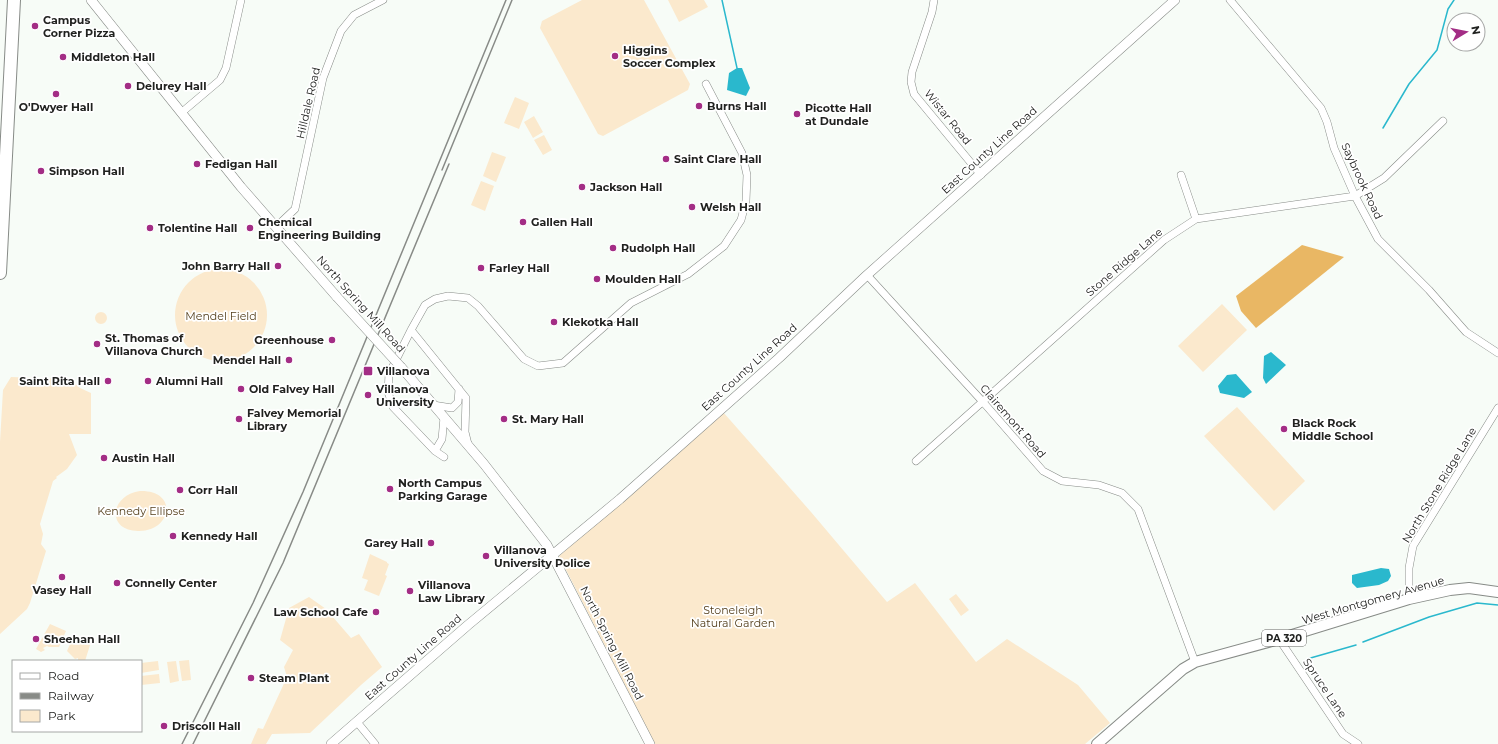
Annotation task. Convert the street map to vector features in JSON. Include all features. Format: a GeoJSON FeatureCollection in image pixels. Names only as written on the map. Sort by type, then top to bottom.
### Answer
{"type":"FeatureCollection","features":[{"type":"Feature","properties":{"kind":"highway"},"geometry":{"type":"LineString","coordinates":[[0,273],[14,0]]}},
{"type":"Feature","properties":{"kind":"main road","name":"West Montgomery Avenue"},"geometry":{"type":"LineString","coordinates":[[1100,743],[1183,669],[1195,662],[1279,639],[1409,599],[1450,590],[1469,588],[1498,592]]}},
{"type":"Feature","properties":{"kind":"street","name":"North Spring Mill Road"},"geometry":{"type":"LineString","coordinates":[[91,0],[241,187],[277,226],[337,297],[471,448],[535,528],[553,554],[650,744]]}},
{"type":"Feature","properties":{"kind":"street"},"geometry":{"type":"LineString","coordinates":[[181,113],[220,80],[226,68],[241,0]]}},
{"type":"Feature","properties":{"kind":"street","name":"Hilldale Road"},"geometry":{"type":"LineString","coordinates":[[277,226],[295,208],[323,78],[342,31],[354,15],[383,0]]}},
{"type":"Feature","properties":{"kind":"street","name":"Wistar Road"},"geometry":{"type":"LineString","coordinates":[[934,0],[932,12],[912,72],[911,82],[914,94],[981,175]]}},
{"type":"Feature","properties":{"kind":"street","name":"East County Line Road"},"geometry":{"type":"LineString","coordinates":[[331,744],[468,624],[626,494],[779,358],[867,275],[981,175],[1175,0]]}},
{"type":"Feature","properties":{"kind":"street","name":"Saybrook Road"},"geometry":{"type":"LineString","coordinates":[[1230,0],[1321,108],[1327,122],[1334,148],[1355,196],[1378,239],[1429,290],[1466,332],[1498,353]]}},
{"type":"Feature","properties":{"kind":"street"},"geometry":{"type":"LineString","coordinates":[[444,457],[435,451],[393,407],[388,392],[389,374],[425,305],[435,299],[448,296],[468,298],[478,306],[524,359],[538,366],[562,363],[631,303],[688,274],[724,246],[741,220],[746,201],[747,176],[742,153],[706,84]]}},
{"type":"Feature","properties":{"kind":"street","name":"Stone Ridge Lane"},"geometry":{"type":"LineString","coordinates":[[916,461],[1164,240],[1196,219],[1355,196],[1384,178],[1443,121]]}},
{"type":"Feature","properties":{"kind":"street"},"geometry":{"type":"LineString","coordinates":[[1181,175],[1196,219]]}},
{"type":"Feature","properties":{"kind":"street","name":"Clairemont Road"},"geometry":{"type":"LineString","coordinates":[[867,275],[983,402],[1043,471],[1062,480],[1099,485],[1122,493],[1138,509],[1195,662]]}},
{"type":"Feature","properties":{"kind":"street"},"geometry":{"type":"LineString","coordinates":[[411,330],[466,398],[465,432],[467,441],[471,448]]}},
{"type":"Feature","properties":{"kind":"street"},"geometry":{"type":"LineString","coordinates":[[433,405],[452,408],[458,402],[460,389]]}},
{"type":"Feature","properties":{"kind":"street","name":"North Stone Ridge Lane"},"geometry":{"type":"LineString","coordinates":[[1409,599],[1409,568],[1413,546],[1498,408]]}},
{"type":"Feature","properties":{"kind":"street"},"geometry":{"type":"LineString","coordinates":[[435,451],[442,438],[444,417]]}},
{"type":"Feature","properties":{"kind":"street","name":"Spruce Lane"},"geometry":{"type":"LineString","coordinates":[[1279,639],[1343,734],[1358,744]]}},
{"type":"Feature","properties":{"kind":"street"},"geometry":{"type":"LineString","coordinates":[[357,722],[375,744]]}},
{"type":"Feature","properties":{"kind":"green space","name":"Higgins Soccer Complex"},"geometry":{"type":"Polygon","coordinates":[[[582,0],[644,0],[690,84],[688,90],[603,136],[598,134],[540,28],[542,21],[582,0]]]}},
{"type":"Feature","properties":{"kind":"green space"},"geometry":{"type":"Polygon","coordinates":[[[668,0],[704,0],[708,7],[679,22],[668,0]]]}},
{"type":"Feature","properties":{"kind":"green space"},"geometry":{"type":"Polygon","coordinates":[[[515,97],[529,103],[519,129],[504,123],[515,97]]]}},
{"type":"Feature","properties":{"kind":"green space"},"geometry":{"type":"Polygon","coordinates":[[[534,116],[543,132],[533,138],[524,122],[534,116]]]}},
{"type":"Feature","properties":{"kind":"green space"},"geometry":{"type":"Polygon","coordinates":[[[544,135],[552,150],[543,155],[534,140],[544,135]]]}},
{"type":"Feature","properties":{"kind":"green space"},"geometry":{"type":"Polygon","coordinates":[[[492,152],[506,157],[496,182],[483,176],[492,152]]]}},
{"type":"Feature","properties":{"kind":"green space"},"geometry":{"type":"Polygon","coordinates":[[[481,181],[494,186],[485,211],[471,205],[481,181]]]}},
{"type":"Feature","properties":{"kind":"green space","name":"Mendel Field"},"geometry":{"type":"Polygon","coordinates":[[[221,269],[238,273],[253,283],[263,298],[267,315],[263,332],[253,347],[238,357],[221,361],[204,357],[189,347],[179,332],[175,315],[179,298],[189,283],[204,273],[221,269]]]}},
{"type":"Feature","properties":{"kind":"green space"},"geometry":{"type":"Polygon","coordinates":[[[1222,304],[1247,330],[1203,372],[1178,346],[1222,304]]]}},
{"type":"Feature","properties":{"kind":"green space"},"geometry":{"type":"Polygon","coordinates":[[[103,312],[106,313],[106,323],[99,324],[96,323],[95,316],[96,313],[103,312]]]}},
{"type":"Feature","properties":{"kind":"green space"},"geometry":{"type":"Polygon","coordinates":[[[11,377],[69,379],[80,388],[91,393],[91,434],[69,434],[77,455],[67,469],[53,481],[40,524],[43,534],[41,544],[46,551],[30,603],[27,609],[0,634],[0,442],[3,390],[11,377]]]}},
{"type":"Feature","properties":{"kind":"green space"},"geometry":{"type":"Polygon","coordinates":[[[1237,407],[1305,481],[1274,511],[1204,436],[1237,407]]]}},
{"type":"Feature","properties":{"kind":"green space","name":"Stoneleigh Natural Garden"},"geometry":{"type":"Polygon","coordinates":[[[723,412],[811,512],[887,602],[915,583],[976,662],[1007,639],[1078,685],[1110,723],[1085,744],[655,744],[559,556],[723,412]]]}},
{"type":"Feature","properties":{"kind":"green space","name":"Kennedy Ellipse"},"geometry":{"type":"Polygon","coordinates":[[[140,491],[153,492],[161,497],[165,503],[166,511],[164,519],[158,525],[149,530],[138,531],[128,529],[121,525],[117,519],[116,512],[118,505],[123,499],[130,494],[140,491]]]}},
{"type":"Feature","properties":{"kind":"green space"},"geometry":{"type":"Polygon","coordinates":[[[370,554],[389,564],[385,575],[387,576],[379,596],[364,590],[368,580],[362,578],[370,554]]]}},
{"type":"Feature","properties":{"kind":"green space"},"geometry":{"type":"Polygon","coordinates":[[[956,594],[969,610],[961,616],[949,599],[956,594]]]}},
{"type":"Feature","properties":{"kind":"green space"},"geometry":{"type":"Polygon","coordinates":[[[309,597],[326,609],[351,638],[359,634],[382,667],[310,733],[272,734],[266,744],[251,744],[258,728],[263,729],[287,677],[284,667],[293,650],[280,640],[289,608],[309,597]]]}},
{"type":"Feature","properties":{"kind":"green space"},"geometry":{"type":"Polygon","coordinates":[[[50,624],[66,631],[59,647],[47,646],[43,648],[45,650],[41,652],[36,649],[50,624]]]}},
{"type":"Feature","properties":{"kind":"green space"},"geometry":{"type":"Polygon","coordinates":[[[74,635],[91,642],[85,660],[78,660],[78,658],[75,659],[67,651],[74,635]]]}},
{"type":"Feature","properties":{"kind":"green space"},"geometry":{"type":"Polygon","coordinates":[[[189,660],[191,680],[182,681],[179,661],[189,660]]]}},
{"type":"Feature","properties":{"kind":"green space"},"geometry":{"type":"Polygon","coordinates":[[[158,661],[159,670],[142,673],[142,663],[158,661]]]}},
{"type":"Feature","properties":{"kind":"green space"},"geometry":{"type":"Polygon","coordinates":[[[176,661],[179,681],[170,683],[167,662],[176,661]]]}},
{"type":"Feature","properties":{"kind":"green space"},"geometry":{"type":"Polygon","coordinates":[[[159,674],[160,683],[142,685],[142,676],[159,674]]]}},
{"type":"Feature","properties":{"kind":"shaded area"},"geometry":{"type":"Polygon","coordinates":[[[1302,245],[1344,257],[1256,328],[1241,311],[1236,296],[1302,245]]]}},
{"type":"Feature","properties":{"kind":"water"},"geometry":{"type":"Polygon","coordinates":[[[737,68],[742,68],[750,88],[746,96],[727,90],[729,73],[737,68]]]}},
{"type":"Feature","properties":{"kind":"water"},"geometry":{"type":"Polygon","coordinates":[[[1271,352],[1286,365],[1266,384],[1263,378],[1264,356],[1271,352]]]}},
{"type":"Feature","properties":{"kind":"water"},"geometry":{"type":"Polygon","coordinates":[[[1236,374],[1252,392],[1244,398],[1220,393],[1218,386],[1227,375],[1236,374]]]}},
{"type":"Feature","properties":{"kind":"water"},"geometry":{"type":"Polygon","coordinates":[[[1381,568],[1389,569],[1391,576],[1388,581],[1379,585],[1357,588],[1352,583],[1352,575],[1381,568]]]}},
{"type":"Feature","properties":{"kind":"waterway"},"geometry":{"type":"LineString","coordinates":[[722,0],[737,68]]}},
{"type":"Feature","properties":{"kind":"waterway"},"geometry":{"type":"LineString","coordinates":[[1383,128],[1409,84],[1437,50],[1448,9],[1454,0]]}},
{"type":"Feature","properties":{"kind":"waterway"},"geometry":{"type":"LineString","coordinates":[[1363,642],[1429,617],[1477,603],[1498,605]]}},
{"type":"Feature","properties":{"kind":"waterway"},"geometry":{"type":"LineString","coordinates":[[1307,659],[1356,645]]}},
{"type":"Feature","properties":{"kind":"railway"},"geometry":{"type":"LineString","coordinates":[[182,744],[253,603],[303,492],[506,0]]}},
{"type":"Feature","properties":{"kind":"railway"},"geometry":{"type":"LineString","coordinates":[[442,170],[512,0]]}},
{"type":"Feature","properties":{"kind":"railway"},"geometry":{"type":"LineString","coordinates":[[193,744],[283,563],[449,164]]}},
{"type":"Feature","properties":{"kind":"place","name":"Campus Corner Pizza"},"geometry":{"type":"Point","coordinates":[35,26]}},
{"type":"Feature","properties":{"kind":"place","name":"Higgins Soccer Complex"},"geometry":{"type":"Point","coordinates":[615,56]}},
{"type":"Feature","properties":{"kind":"place","name":"Middleton Hall"},"geometry":{"type":"Point","coordinates":[63,57]}},
{"type":"Feature","properties":{"kind":"place","name":"Delurey Hall"},"geometry":{"type":"Point","coordinates":[128,86]}},
{"type":"Feature","properties":{"kind":"place","name":"O'Dwyer Hall"},"geometry":{"type":"Point","coordinates":[56,94]}},
{"type":"Feature","properties":{"kind":"place","name":"Burns Hall"},"geometry":{"type":"Point","coordinates":[699,106]}},
{"type":"Feature","properties":{"kind":"place","name":"Picotte Hall at Dundale"},"geometry":{"type":"Point","coordinates":[797,114]}},
{"type":"Feature","properties":{"kind":"place","name":"Saint Clare Hall"},"geometry":{"type":"Point","coordinates":[666,159]}},
{"type":"Feature","properties":{"kind":"place","name":"Fedigan Hall"},"geometry":{"type":"Point","coordinates":[197,164]}},
{"type":"Feature","properties":{"kind":"place","name":"Simpson Hall"},"geometry":{"type":"Point","coordinates":[41,171]}},
{"type":"Feature","properties":{"kind":"place","name":"Jackson Hall"},"geometry":{"type":"Point","coordinates":[582,187]}},
{"type":"Feature","properties":{"kind":"place","name":"Welsh Hall"},"geometry":{"type":"Point","coordinates":[692,207]}},
{"type":"Feature","properties":{"kind":"place","name":"Gallen Hall"},"geometry":{"type":"Point","coordinates":[523,222]}},
{"type":"Feature","properties":{"kind":"place","name":"Tolentine Hall"},"geometry":{"type":"Point","coordinates":[150,228]}},
{"type":"Feature","properties":{"kind":"place","name":"Chemical Engineering Building"},"geometry":{"type":"Point","coordinates":[250,228]}},
{"type":"Feature","properties":{"kind":"place","name":"Rudolph Hall"},"geometry":{"type":"Point","coordinates":[613,248]}},
{"type":"Feature","properties":{"kind":"place","name":"John Barry Hall"},"geometry":{"type":"Point","coordinates":[278,266]}},
{"type":"Feature","properties":{"kind":"place","name":"Farley Hall"},"geometry":{"type":"Point","coordinates":[481,268]}},
{"type":"Feature","properties":{"kind":"place","name":"Moulden Hall"},"geometry":{"type":"Point","coordinates":[597,279]}},
{"type":"Feature","properties":{"kind":"place","name":"Klekotka Hall"},"geometry":{"type":"Point","coordinates":[554,322]}},
{"type":"Feature","properties":{"kind":"place","name":"Greenhouse"},"geometry":{"type":"Point","coordinates":[332,340]}},
{"type":"Feature","properties":{"kind":"place","name":"St. Thomas of Villanova Church"},"geometry":{"type":"Point","coordinates":[97,344]}},
{"type":"Feature","properties":{"kind":"place","name":"Mendel Hall"},"geometry":{"type":"Point","coordinates":[289,360]}},
{"type":"Feature","properties":{"kind":"place","name":"Villanova"},"geometry":{"type":"Point","coordinates":[368,371]}},
{"type":"Feature","properties":{"kind":"place","name":"Saint Rita Hall"},"geometry":{"type":"Point","coordinates":[108,381]}},
{"type":"Feature","properties":{"kind":"place","name":"Alumni Hall"},"geometry":{"type":"Point","coordinates":[148,381]}},
{"type":"Feature","properties":{"kind":"place","name":"Old Falvey Hall"},"geometry":{"type":"Point","coordinates":[241,389]}},
{"type":"Feature","properties":{"kind":"place","name":"Villanova University"},"geometry":{"type":"Point","coordinates":[368,395]}},
{"type":"Feature","properties":{"kind":"place","name":"Falvey Memorial Library"},"geometry":{"type":"Point","coordinates":[239,419]}},
{"type":"Feature","properties":{"kind":"place","name":"St. Mary Hall"},"geometry":{"type":"Point","coordinates":[504,419]}},
{"type":"Feature","properties":{"kind":"place","name":"Black Rock Middle School"},"geometry":{"type":"Point","coordinates":[1284,429]}},
{"type":"Feature","properties":{"kind":"place","name":"Austin Hall"},"geometry":{"type":"Point","coordinates":[104,458]}},
{"type":"Feature","properties":{"kind":"place","name":"North Campus Parking Garage"},"geometry":{"type":"Point","coordinates":[390,489]}},
{"type":"Feature","properties":{"kind":"place","name":"Corr Hall"},"geometry":{"type":"Point","coordinates":[180,490]}},
{"type":"Feature","properties":{"kind":"place","name":"Kennedy Hall"},"geometry":{"type":"Point","coordinates":[173,536]}},
{"type":"Feature","properties":{"kind":"place","name":"Garey Hall"},"geometry":{"type":"Point","coordinates":[431,543]}},
{"type":"Feature","properties":{"kind":"place","name":"Villanova University Police"},"geometry":{"type":"Point","coordinates":[486,556]}},
{"type":"Feature","properties":{"kind":"place","name":"Vasey Hall"},"geometry":{"type":"Point","coordinates":[62,577]}},
{"type":"Feature","properties":{"kind":"place","name":"Connelly Center"},"geometry":{"type":"Point","coordinates":[117,583]}},
{"type":"Feature","properties":{"kind":"place","name":"Villanova Law Library"},"geometry":{"type":"Point","coordinates":[410,591]}},
{"type":"Feature","properties":{"kind":"place","name":"Law School Cafe"},"geometry":{"type":"Point","coordinates":[376,612]}},
{"type":"Feature","properties":{"kind":"place","name":"Sheehan Hall"},"geometry":{"type":"Point","coordinates":[36,639]}},
{"type":"Feature","properties":{"kind":"place","name":"Steam Plant"},"geometry":{"type":"Point","coordinates":[251,678]}},
{"type":"Feature","properties":{"kind":"place","name":"Driscoll Hall"},"geometry":{"type":"Point","coordinates":[164,726]}}]}
